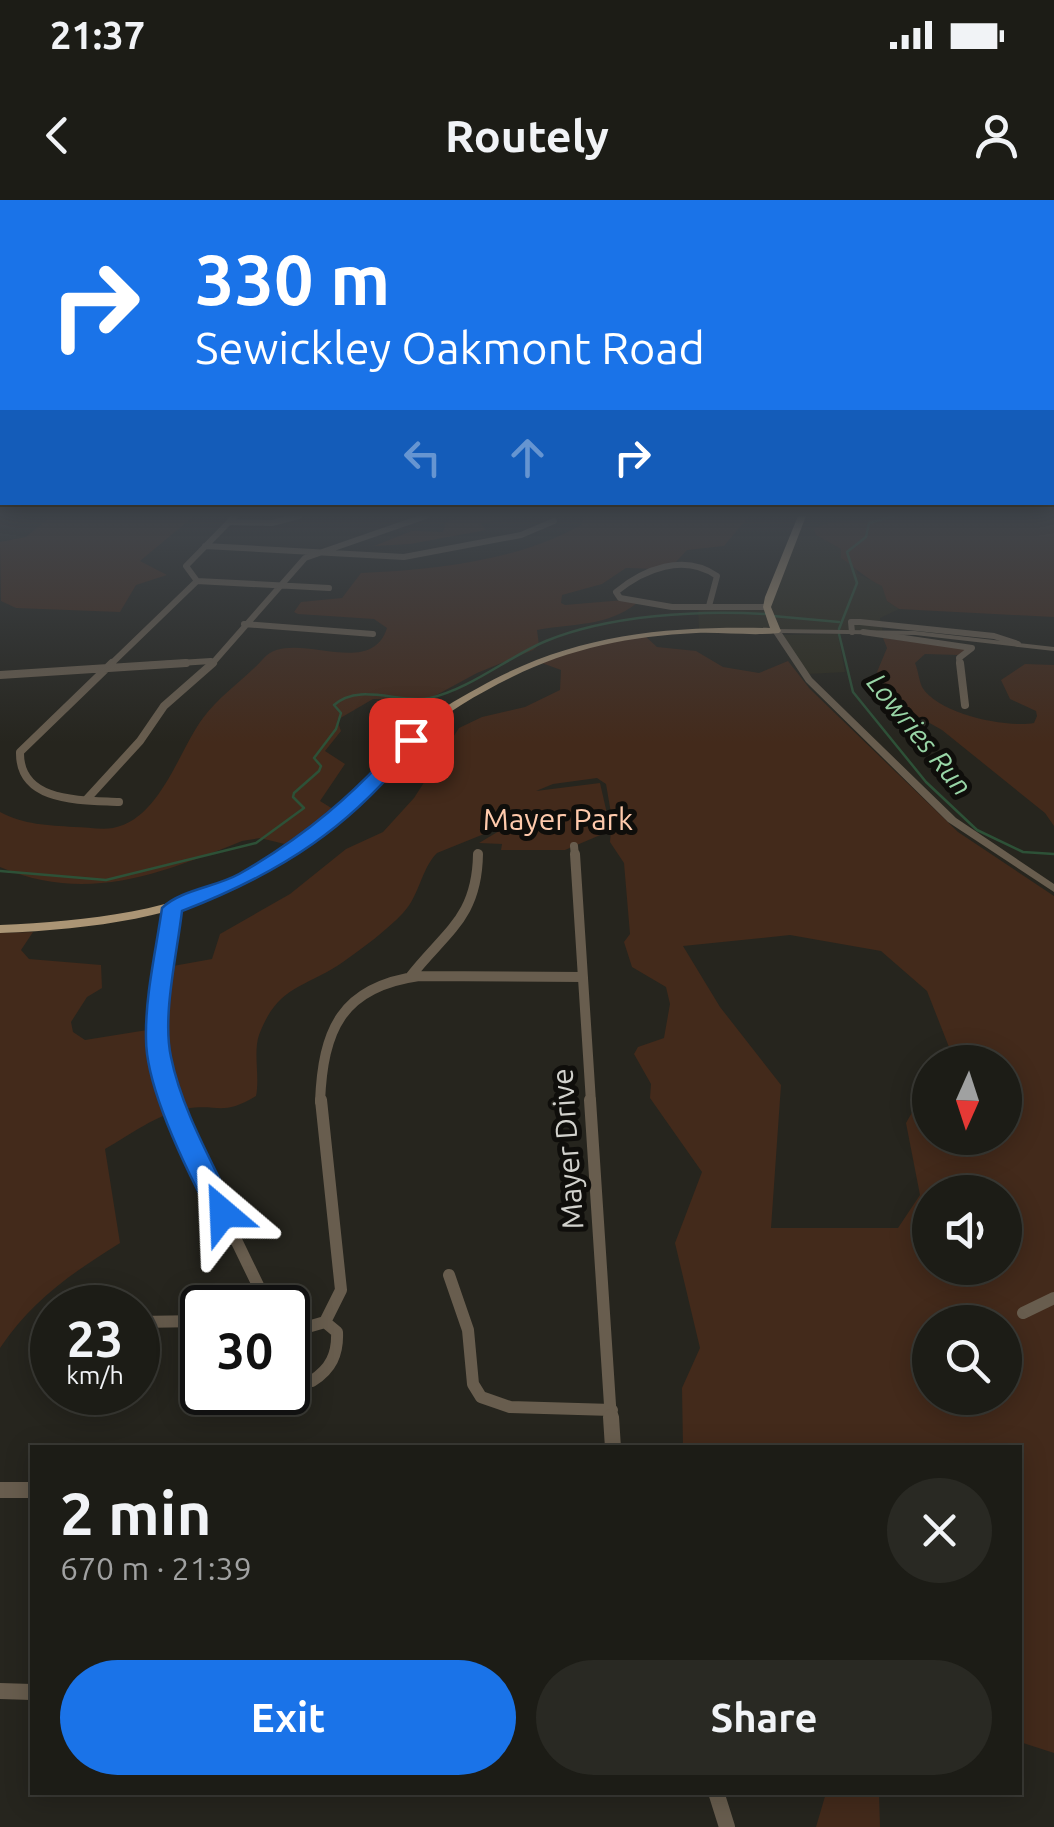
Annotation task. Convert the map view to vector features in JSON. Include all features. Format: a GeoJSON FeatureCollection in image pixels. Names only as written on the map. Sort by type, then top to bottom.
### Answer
{"type":"FeatureCollection","features":[{"type":"Feature","properties":{"kind":"main road"},"geometry":{"type":"LineString","coordinates":[[0,929],[80,924],[172,908],[241,881],[288,854],[362,795],[428,724],[526,666],[598,640],[643,632],[776,631],[768,612],[775,592]]}},
{"type":"Feature","properties":{"kind":"street"},"geometry":{"type":"LineString","coordinates":[[119,802],[44,793],[22,773],[18,764],[27,744],[186,592]]}},
{"type":"Feature","properties":{"kind":"street"},"geometry":{"type":"LineString","coordinates":[[86,800],[140,741],[164,706],[202,674],[274,592]]}},
{"type":"Feature","properties":{"kind":"street"},"geometry":{"type":"LineString","coordinates":[[616,592],[630,602],[768,612]]}},
{"type":"Feature","properties":{"kind":"street"},"geometry":{"type":"LineString","coordinates":[[709,606],[713,592]]}},
{"type":"Feature","properties":{"kind":"street"},"geometry":{"type":"LineString","coordinates":[[857,632],[852,622],[994,636],[1013,639],[1018,644]]}},
{"type":"Feature","properties":{"kind":"street"},"geometry":{"type":"LineString","coordinates":[[244,624],[373,634]]}},
{"type":"Feature","properties":{"kind":"street"},"geometry":{"type":"LineString","coordinates":[[776,631],[928,634],[1054,649]]}},
{"type":"Feature","properties":{"kind":"street"},"geometry":{"type":"LineString","coordinates":[[776,631],[821,693],[952,820],[1054,889]]}},
{"type":"Feature","properties":{"kind":"street"},"geometry":{"type":"LineString","coordinates":[[857,632],[972,648],[959,658],[964,704]]}},
{"type":"Feature","properties":{"kind":"street"},"geometry":{"type":"LineString","coordinates":[[0,676],[211,661]]}},
{"type":"Feature","properties":{"kind":"street","name":"Mayer Drive"},"geometry":{"type":"LineString","coordinates":[[574,846],[613,1445]]}},
{"type":"Feature","properties":{"kind":"street"},"geometry":{"type":"LineString","coordinates":[[410,978],[469,912],[480,883],[478,853]]}},
{"type":"Feature","properties":{"kind":"street"},"geometry":{"type":"LineString","coordinates":[[172,908],[157,1036],[161,1068],[191,1147],[258,1285]]}},
{"type":"Feature","properties":{"kind":"street"},"geometry":{"type":"LineString","coordinates":[[310,1326],[325,1322],[337,1302],[341,1279],[321,1100],[324,1047],[335,1022],[355,998],[382,983],[410,978],[583,978]]}},
{"type":"Feature","properties":{"kind":"street"},"geometry":{"type":"LineString","coordinates":[[448,1274],[468,1330],[473,1384],[482,1397],[510,1407],[612,1410]]}},
{"type":"Feature","properties":{"kind":"street"},"geometry":{"type":"LineString","coordinates":[[1024,1313],[1054,1298]]}},
{"type":"Feature","properties":{"kind":"street"},"geometry":{"type":"LineString","coordinates":[[310,1380],[330,1368],[338,1344],[336,1332],[325,1322]]}},
{"type":"Feature","properties":{"kind":"street"},"geometry":{"type":"LineString","coordinates":[[0,1490],[30,1490]]}},
{"type":"Feature","properties":{"kind":"street"},"geometry":{"type":"LineString","coordinates":[[0,1691],[30,1692]]}},
{"type":"Feature","properties":{"kind":"street"},"geometry":{"type":"LineString","coordinates":[[717,1795],[726,1827]]}},
{"type":"Feature","properties":{"kind":"shaded area"},"geometry":{"type":"Polygon","coordinates":[[[772,592],[885,592],[887,601],[899,609],[880,618],[883,632],[699,629],[698,605],[767,607],[772,592]]]}},
{"type":"Feature","properties":{"kind":"shaded area"},"geometry":{"type":"Polygon","coordinates":[[[838,634],[845,672],[807,674],[783,635],[838,634]]]}},
{"type":"Feature","properties":{"kind":"green space"},"geometry":{"type":"Polygon","coordinates":[[[1,592],[132,592],[120,612],[16,608],[1,601],[1,592]]]}},
{"type":"Feature","properties":{"kind":"green space"},"geometry":{"type":"Polygon","coordinates":[[[347,592],[573,592],[562,595],[561,603],[637,603],[602,620],[537,630],[539,645],[533,650],[477,673],[429,699],[373,699],[337,720],[341,731],[325,751],[345,764],[320,801],[341,814],[297,847],[260,838],[242,841],[152,873],[93,884],[32,878],[0,867],[0,812],[27,822],[55,826],[108,829],[129,822],[156,798],[209,710],[263,659],[276,650],[348,653],[364,651],[378,643],[387,628],[374,619],[294,612],[301,602],[342,598],[347,592]]]}},
{"type":"Feature","properties":{"kind":"green space"},"geometry":{"type":"Polygon","coordinates":[[[884,592],[1054,592],[1054,617],[899,609],[887,601],[884,592]]]}},
{"type":"Feature","properties":{"kind":"green space","name":"Mayer Park"},"geometry":{"type":"Polygon","coordinates":[[[645,636],[657,647],[696,651],[723,667],[759,673],[788,661],[810,689],[958,832],[1054,896],[1054,1753],[1022,1743],[1022,1445],[683,1445],[682,1388],[700,1348],[675,1243],[702,1172],[650,1098],[651,1084],[634,1054],[638,1047],[664,1038],[670,1004],[666,987],[632,967],[624,942],[630,934],[624,863],[610,842],[612,819],[606,784],[597,778],[553,784],[536,791],[600,783],[608,818],[605,833],[565,850],[501,850],[502,844],[479,843],[514,822],[437,853],[409,906],[397,919],[351,957],[294,989],[275,1006],[257,1042],[256,1096],[227,1108],[175,1112],[105,1149],[120,1243],[59,1285],[30,1285],[30,1312],[0,1348],[0,933],[33,932],[21,950],[29,959],[101,965],[102,988],[87,997],[71,1022],[73,1032],[85,1040],[166,1027],[173,966],[212,959],[220,934],[290,894],[346,849],[383,832],[414,798],[459,728],[482,717],[525,707],[560,690],[561,670],[542,663],[601,642],[645,636]],[[790,935],[683,946],[720,1007],[781,1085],[771,1228],[898,1228],[912,1207],[912,1285],[1022,1285],[1022,1175],[916,1175],[912,1155],[1022,1155],[1022,1045],[948,1045],[927,991],[881,951],[790,935]]]}},
{"type":"Feature","properties":{"kind":"green space"},"geometry":{"type":"Polygon","coordinates":[[[883,638],[967,649],[959,655],[925,654],[915,663],[921,684],[942,705],[990,721],[1034,723],[1036,711],[1010,699],[1001,680],[1025,664],[1054,665],[1054,826],[1045,813],[942,730],[896,704],[877,672],[887,648],[883,638]]]}},
{"type":"Feature","properties":{"kind":"green space"},"geometry":{"type":"Polygon","coordinates":[[[912,1112],[912,1154],[906,1123],[912,1112]]]}},
{"type":"Feature","properties":{"kind":"green space"},"geometry":{"type":"Polygon","coordinates":[[[825,1795],[879,1795],[880,1827],[816,1827],[825,1795]]]}},
{"type":"Feature","properties":{"kind":"waterway","name":"Lowries Run"},"geometry":{"type":"LineString","coordinates":[[839,629],[854,592]]}},
{"type":"Feature","properties":{"kind":"waterway"},"geometry":{"type":"LineString","coordinates":[[0,871],[106,880],[256,843],[304,808],[293,797],[294,793],[319,771],[321,766],[314,758],[336,729],[341,713],[334,705],[344,698],[368,694],[418,699],[445,694],[546,641],[598,625],[683,614],[765,614]]}},
{"type":"Feature","properties":{"kind":"waterway"},"geometry":{"type":"LineString","coordinates":[[773,616],[839,622]]}},
{"type":"Feature","properties":{"kind":"waterway","name":"Lowries Run"},"geometry":{"type":"LineString","coordinates":[[839,634],[853,692],[926,782],[977,830],[1023,852],[1054,854]]}},
{"type":"Feature","properties":{"kind":"route"},"geometry":{"type":"LineString","coordinates":[[223,1213],[183,1128],[159,1058],[157,1036],[172,908],[241,881],[307,840],[368,790],[411,740]]}}]}
